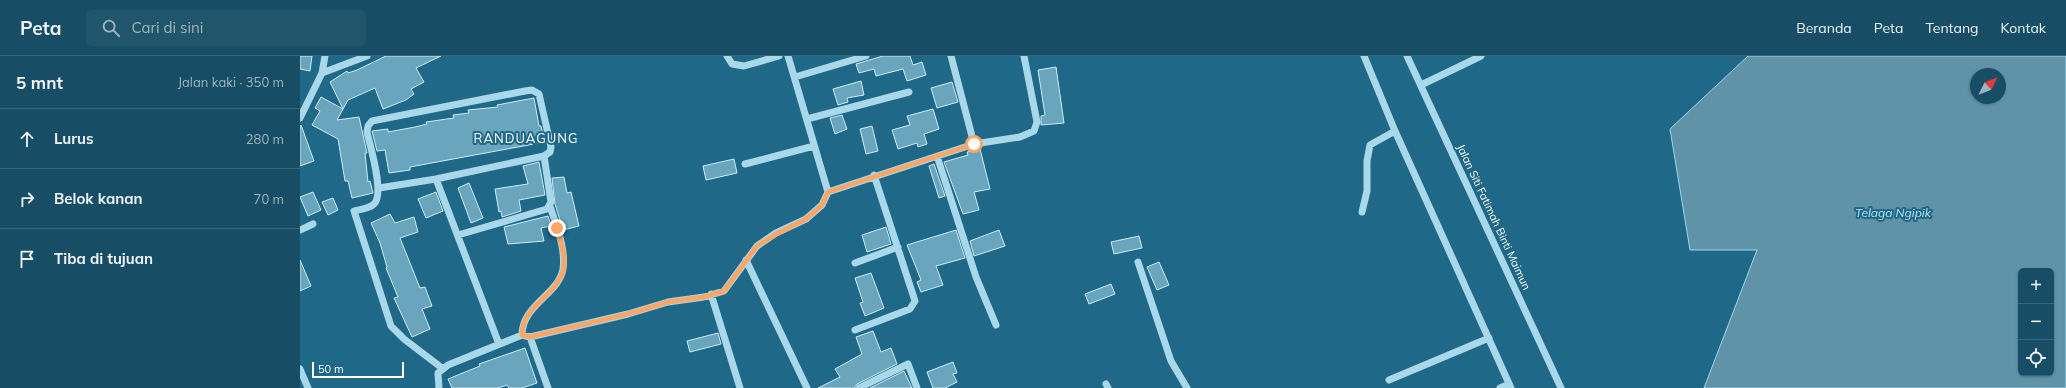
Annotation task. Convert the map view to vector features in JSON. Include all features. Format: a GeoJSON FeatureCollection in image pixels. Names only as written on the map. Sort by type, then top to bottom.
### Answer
{"type":"FeatureCollection","features":[{"type":"Feature","properties":{"kind":"street"},"geometry":{"type":"LineString","coordinates":[[300,118],[322,73],[325,56]]}},
{"type":"Feature","properties":{"kind":"street"},"geometry":{"type":"LineString","coordinates":[[322,73],[367,56]]}},
{"type":"Feature","properties":{"kind":"street"},"geometry":{"type":"LineString","coordinates":[[727,56],[732,64],[744,66],[779,56]]}},
{"type":"Feature","properties":{"kind":"street"},"geometry":{"type":"LineString","coordinates":[[439,388],[438,373],[442,368],[522,335],[530,337],[628,314],[668,302],[724,291],[757,246],[776,234],[806,219],[822,205],[828,192],[788,56]]}},
{"type":"Feature","properties":{"kind":"street"},"geometry":{"type":"LineString","coordinates":[[795,77],[866,56]]}},
{"type":"Feature","properties":{"kind":"street"},"geometry":{"type":"LineString","coordinates":[[951,56],[974,144]]}},
{"type":"Feature","properties":{"kind":"street"},"geometry":{"type":"LineString","coordinates":[[828,192],[974,144],[1020,137],[1034,131],[1037,122],[1024,56]]}},
{"type":"Feature","properties":{"kind":"street"},"geometry":{"type":"LineString","coordinates":[[1364,56],[1395,131],[1510,386],[1500,388]]}},
{"type":"Feature","properties":{"kind":"street","name":"Jalan Siti Fatimah Binti Maimun"},"geometry":{"type":"LineString","coordinates":[[1407,56],[1561,388]]}},
{"type":"Feature","properties":{"kind":"street"},"geometry":{"type":"LineString","coordinates":[[1421,85],[1481,56]]}},
{"type":"Feature","properties":{"kind":"street"},"geometry":{"type":"LineString","coordinates":[[379,188],[436,179],[544,156],[550,152],[551,148],[539,94],[532,90],[402,115],[372,122],[368,126],[367,132],[379,188],[378,199],[375,204],[354,211],[391,326],[404,339],[442,368]]}},
{"type":"Feature","properties":{"kind":"street"},"geometry":{"type":"LineString","coordinates":[[807,119],[909,92]]}},
{"type":"Feature","properties":{"kind":"street"},"geometry":{"type":"LineString","coordinates":[[1362,212],[1367,191],[1370,144],[1395,131]]}},
{"type":"Feature","properties":{"kind":"street"},"geometry":{"type":"LineString","coordinates":[[745,164],[814,146]]}},
{"type":"Feature","properties":{"kind":"street"},"geometry":{"type":"LineString","coordinates":[[522,335],[522,324],[536,304],[555,285],[563,271],[563,256],[550,206],[551,202],[544,156]]}},
{"type":"Feature","properties":{"kind":"street"},"geometry":{"type":"LineString","coordinates":[[937,156],[976,277],[996,325]]}},
{"type":"Feature","properties":{"kind":"street"},"geometry":{"type":"LineString","coordinates":[[854,330],[910,309],[914,304],[915,299],[874,176]]}},
{"type":"Feature","properties":{"kind":"street"},"geometry":{"type":"LineString","coordinates":[[436,179],[498,344]]}},
{"type":"Feature","properties":{"kind":"street"},"geometry":{"type":"LineString","coordinates":[[458,235],[547,209],[550,206]]}},
{"type":"Feature","properties":{"kind":"street"},"geometry":{"type":"LineString","coordinates":[[300,230],[313,224]]}},
{"type":"Feature","properties":{"kind":"street"},"geometry":{"type":"LineString","coordinates":[[855,263],[898,247]]}},
{"type":"Feature","properties":{"kind":"street"},"geometry":{"type":"LineString","coordinates":[[746,260],[807,388]]}},
{"type":"Feature","properties":{"kind":"street"},"geometry":{"type":"LineString","coordinates":[[1138,262],[1171,361],[1187,388]]}},
{"type":"Feature","properties":{"kind":"street"},"geometry":{"type":"LineString","coordinates":[[711,294],[740,388]]}},
{"type":"Feature","properties":{"kind":"street"},"geometry":{"type":"LineString","coordinates":[[530,337],[548,388]]}},
{"type":"Feature","properties":{"kind":"street"},"geometry":{"type":"LineString","coordinates":[[1389,380],[1489,338]]}},
{"type":"Feature","properties":{"kind":"street"},"geometry":{"type":"LineString","coordinates":[[859,388],[908,364],[917,388]]}},
{"type":"Feature","properties":{"kind":"street"},"geometry":{"type":"LineString","coordinates":[[300,369],[308,388]]}},
{"type":"Feature","properties":{"kind":"water","name":"Telaga Ngipik"},"geometry":{"type":"Polygon","coordinates":[[[1748,56],[2066,56],[2066,388],[1704,388],[1757,250],[1690,250],[1670,129],[1748,56]]]}},
{"type":"Feature","properties":{"kind":"building"},"geometry":{"type":"Polygon","coordinates":[[[300,56],[312,56],[310,71],[300,69],[300,56]]]}},
{"type":"Feature","properties":{"kind":"building"},"geometry":{"type":"Polygon","coordinates":[[[386,56],[441,56],[416,68],[424,82],[411,89],[414,94],[406,100],[383,109],[375,88],[348,100],[343,109],[330,82],[347,71],[348,73],[357,70],[386,56]]]}},
{"type":"Feature","properties":{"kind":"building"},"geometry":{"type":"Polygon","coordinates":[[[883,56],[910,56],[913,65],[922,62],[926,75],[907,81],[903,69],[876,76],[874,69],[859,73],[856,64],[883,56]]]}},
{"type":"Feature","properties":{"kind":"building"},"geometry":{"type":"Polygon","coordinates":[[[1056,67],[1064,123],[1041,125],[1041,116],[1045,115],[1038,70],[1056,67]]]}},
{"type":"Feature","properties":{"kind":"building"},"geometry":{"type":"Polygon","coordinates":[[[861,81],[864,95],[847,98],[848,102],[838,105],[833,89],[861,81]]]}},
{"type":"Feature","properties":{"kind":"building"},"geometry":{"type":"Polygon","coordinates":[[[952,82],[958,102],[937,108],[931,88],[952,82]]]}},
{"type":"Feature","properties":{"kind":"building"},"geometry":{"type":"Polygon","coordinates":[[[321,97],[343,109],[337,120],[359,117],[367,153],[365,153],[368,182],[370,181],[373,193],[352,198],[348,181],[345,181],[338,139],[312,125],[320,111],[315,108],[321,97]]]}},
{"type":"Feature","properties":{"kind":"building"},"geometry":{"type":"Polygon","coordinates":[[[534,98],[539,126],[541,126],[545,142],[410,167],[410,170],[389,173],[385,150],[377,151],[372,131],[388,129],[388,132],[415,127],[427,124],[426,122],[454,118],[453,115],[469,113],[468,110],[498,107],[497,105],[534,98]]]}},
{"type":"Feature","properties":{"kind":"building"},"geometry":{"type":"Polygon","coordinates":[[[933,109],[939,129],[924,134],[927,144],[918,147],[917,143],[898,149],[892,130],[910,125],[907,116],[933,109]]]}},
{"type":"Feature","properties":{"kind":"building"},"geometry":{"type":"Polygon","coordinates":[[[842,115],[847,129],[835,134],[830,118],[842,115]]]}},
{"type":"Feature","properties":{"kind":"building"},"geometry":{"type":"Polygon","coordinates":[[[301,125],[314,161],[300,166],[300,126],[301,125]]]}},
{"type":"Feature","properties":{"kind":"building"},"geometry":{"type":"Polygon","coordinates":[[[872,126],[878,151],[866,154],[860,129],[872,126]]]}},
{"type":"Feature","properties":{"kind":"building"},"geometry":{"type":"Polygon","coordinates":[[[980,149],[990,189],[974,192],[979,210],[963,214],[944,162],[968,155],[967,152],[980,149]]]}},
{"type":"Feature","properties":{"kind":"building"},"geometry":{"type":"Polygon","coordinates":[[[734,159],[737,173],[706,180],[703,166],[734,159]]]}},
{"type":"Feature","properties":{"kind":"building"},"geometry":{"type":"Polygon","coordinates":[[[539,162],[545,195],[519,200],[521,211],[502,217],[501,211],[499,212],[495,189],[528,184],[523,166],[539,162]]]}},
{"type":"Feature","properties":{"kind":"building"},"geometry":{"type":"Polygon","coordinates":[[[934,164],[945,196],[939,198],[929,166],[934,164]]]}},
{"type":"Feature","properties":{"kind":"building"},"geometry":{"type":"Polygon","coordinates":[[[564,177],[567,193],[571,192],[579,226],[563,230],[555,204],[552,178],[564,177]]]}},
{"type":"Feature","properties":{"kind":"building"},"geometry":{"type":"Polygon","coordinates":[[[469,183],[483,218],[471,223],[458,188],[469,183]]]}},
{"type":"Feature","properties":{"kind":"building"},"geometry":{"type":"Polygon","coordinates":[[[313,192],[321,210],[308,216],[300,197],[313,192]]]}},
{"type":"Feature","properties":{"kind":"building"},"geometry":{"type":"Polygon","coordinates":[[[436,192],[443,211],[426,218],[418,199],[436,192]]]}},
{"type":"Feature","properties":{"kind":"building"},"geometry":{"type":"Polygon","coordinates":[[[333,198],[338,210],[328,215],[322,202],[333,198]]]}},
{"type":"Feature","properties":{"kind":"building"},"geometry":{"type":"Polygon","coordinates":[[[390,214],[395,223],[414,217],[418,232],[400,238],[420,288],[425,287],[432,306],[422,309],[430,329],[412,337],[394,298],[398,297],[386,268],[387,267],[380,243],[371,223],[390,214]]]}},
{"type":"Feature","properties":{"kind":"building"},"geometry":{"type":"Polygon","coordinates":[[[548,216],[551,226],[541,228],[544,241],[508,244],[504,227],[548,216]]]}},
{"type":"Feature","properties":{"kind":"building"},"geometry":{"type":"Polygon","coordinates":[[[886,227],[891,244],[867,252],[862,235],[886,227]]]}},
{"type":"Feature","properties":{"kind":"building"},"geometry":{"type":"Polygon","coordinates":[[[956,230],[965,258],[936,266],[943,285],[921,292],[917,282],[921,280],[907,245],[956,230]]]}},
{"type":"Feature","properties":{"kind":"building"},"geometry":{"type":"Polygon","coordinates":[[[999,230],[1005,246],[974,256],[970,241],[999,230]]]}},
{"type":"Feature","properties":{"kind":"building"},"geometry":{"type":"Polygon","coordinates":[[[1139,236],[1142,248],[1114,254],[1111,242],[1139,236]]]}},
{"type":"Feature","properties":{"kind":"building"},"geometry":{"type":"Polygon","coordinates":[[[300,260],[311,286],[300,291],[300,260]]]}},
{"type":"Feature","properties":{"kind":"building"},"geometry":{"type":"Polygon","coordinates":[[[1159,262],[1169,285],[1157,290],[1147,267],[1159,262]]]}},
{"type":"Feature","properties":{"kind":"building"},"geometry":{"type":"Polygon","coordinates":[[[871,273],[884,308],[865,316],[860,303],[863,302],[855,278],[871,273]]]}},
{"type":"Feature","properties":{"kind":"building"},"geometry":{"type":"Polygon","coordinates":[[[1111,284],[1115,294],[1089,304],[1085,294],[1111,284]]]}},
{"type":"Feature","properties":{"kind":"building"},"geometry":{"type":"Polygon","coordinates":[[[873,331],[881,352],[891,348],[897,364],[857,384],[854,388],[818,388],[840,377],[835,369],[862,354],[856,337],[873,331]]]}},
{"type":"Feature","properties":{"kind":"building"},"geometry":{"type":"Polygon","coordinates":[[[718,333],[721,344],[690,352],[687,341],[718,333]]]}},
{"type":"Feature","properties":{"kind":"building"},"geometry":{"type":"Polygon","coordinates":[[[525,348],[537,383],[522,388],[509,388],[507,385],[498,388],[452,388],[448,379],[480,366],[479,364],[525,348]]]}},
{"type":"Feature","properties":{"kind":"building"},"geometry":{"type":"Polygon","coordinates":[[[953,362],[957,373],[953,374],[957,382],[945,388],[933,388],[927,372],[953,362]]]}},
{"type":"Feature","properties":{"kind":"building"},"geometry":{"type":"Polygon","coordinates":[[[904,371],[912,388],[870,388],[904,371]]]}},
{"type":"Feature","properties":{"kind":"district","name":"RANDUAGUNG"},"geometry":{"type":"Point","coordinates":[526,138]}},
{"type":"Feature","properties":{"kind":"route"},"geometry":{"type":"LineString","coordinates":[[557,228],[563,256],[563,271],[555,285],[536,304],[522,324],[522,335],[530,337],[628,314],[668,302],[704,297],[724,291],[757,246],[776,234],[806,219],[822,205],[828,192],[974,144]]}}]}
